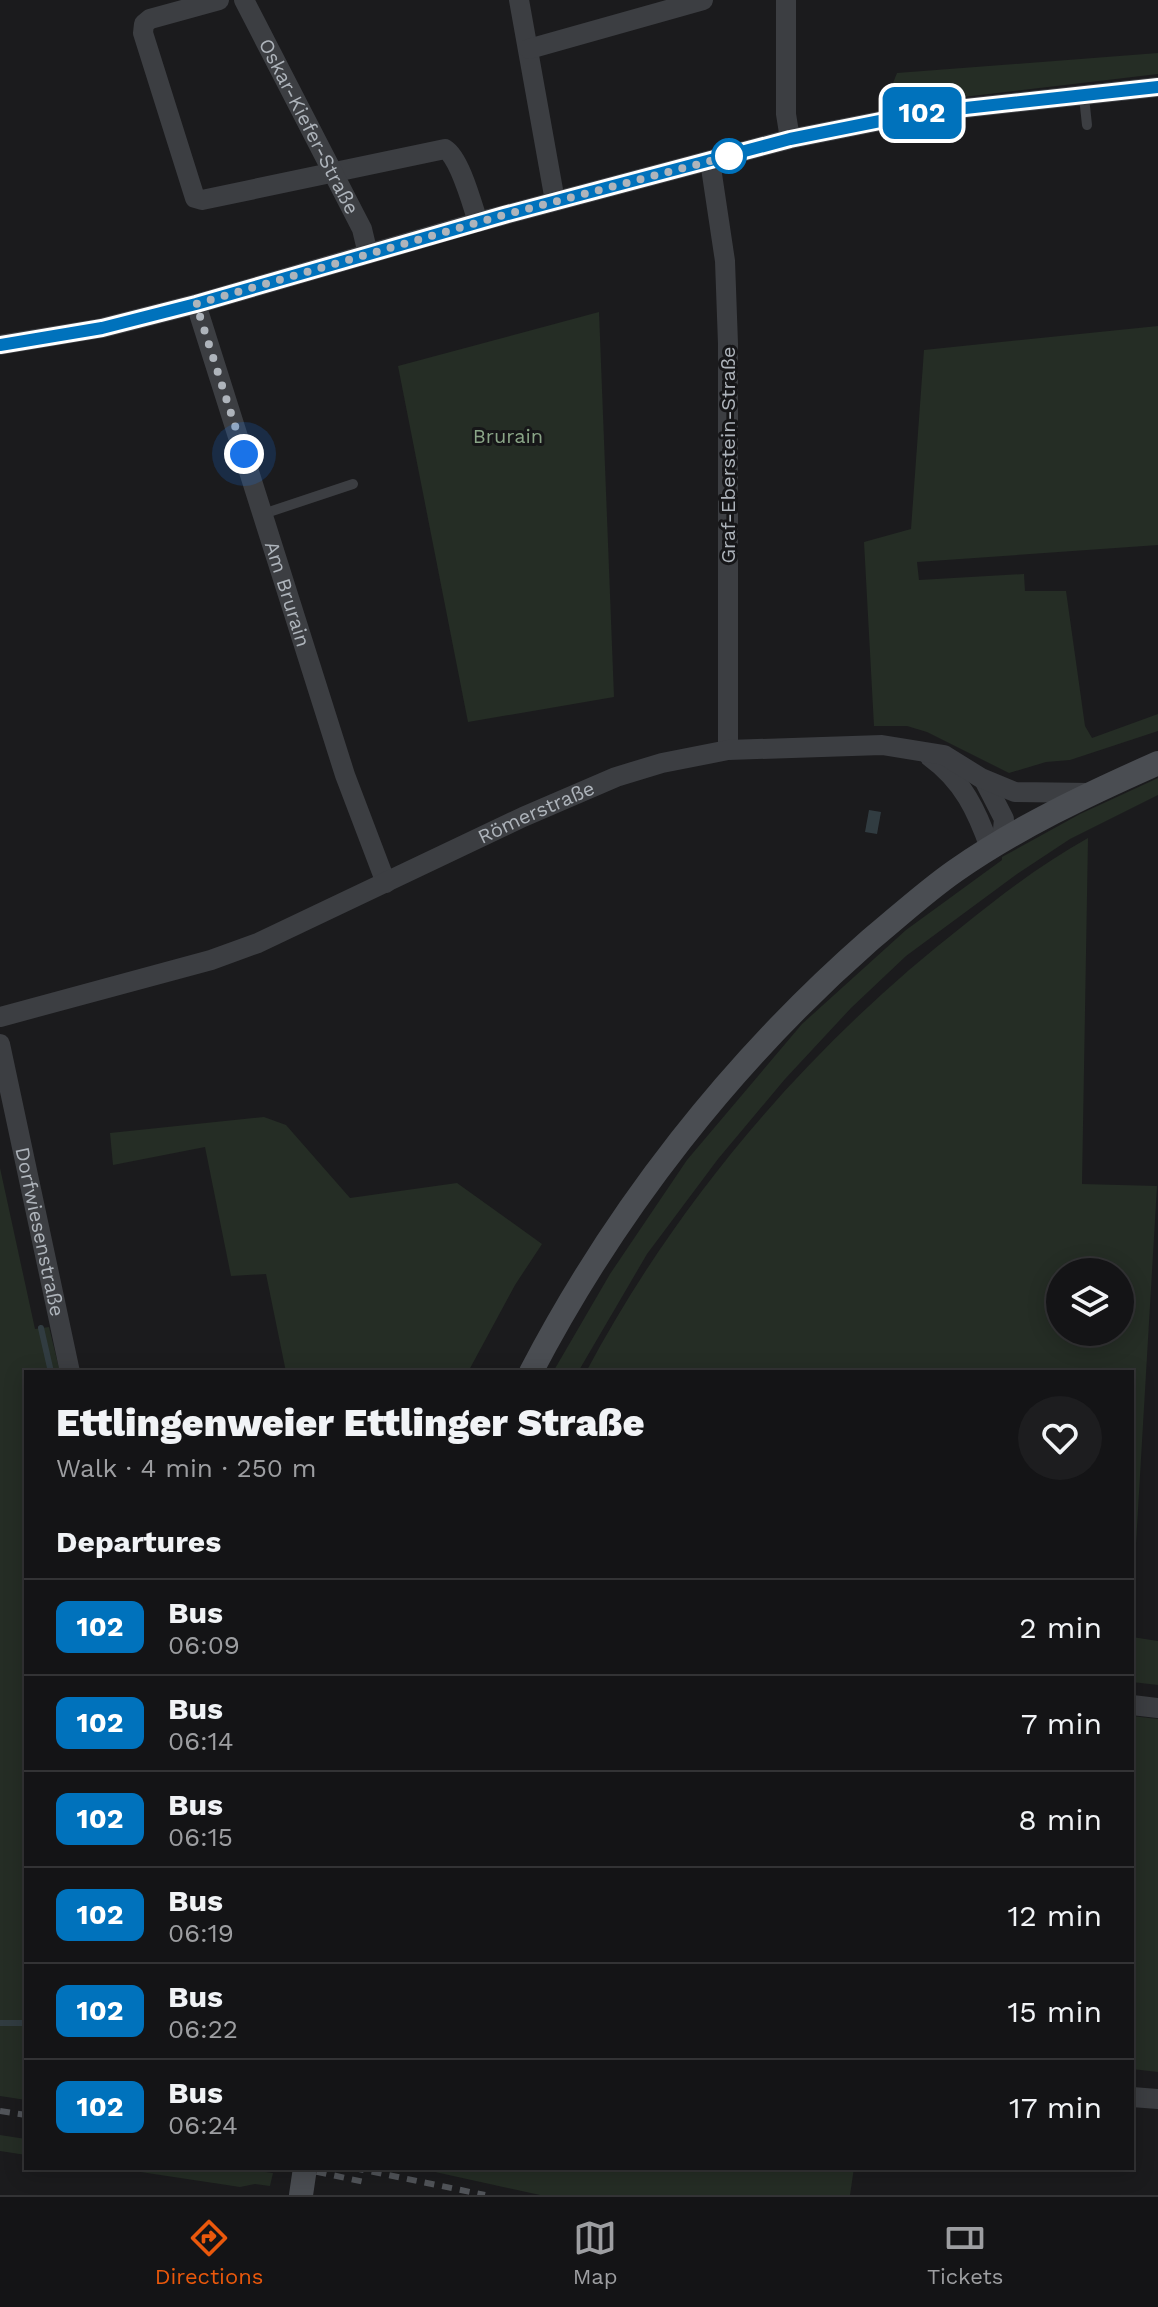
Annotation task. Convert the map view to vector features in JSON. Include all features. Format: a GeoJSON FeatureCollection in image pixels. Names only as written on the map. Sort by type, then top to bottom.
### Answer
{"type":"FeatureCollection","features":[{"type":"Feature","properties":{"kind":"main road","name":"Römerstraße"},"geometry":{"type":"LineString","coordinates":[[532,1370],[603,1249],[667,1159],[747,1063],[826,979],[954,871],[996,844],[1091,793],[1158,763]]}},
{"type":"Feature","properties":{"kind":"main road"},"geometry":{"type":"LineString","coordinates":[[301,2195],[305,2170]]}},
{"type":"Feature","properties":{"kind":"street"},"geometry":{"type":"LineString","coordinates":[[219,0],[150,19],[144,24],[143,33],[195,198],[202,200],[445,149],[451,152],[478,222]]}},
{"type":"Feature","properties":{"kind":"street","name":"Oskar-Kiefer-Straße"},"geometry":{"type":"LineString","coordinates":[[244,0],[362,229],[368,254]]}},
{"type":"Feature","properties":{"kind":"street"},"geometry":{"type":"LineString","coordinates":[[519,0],[555,201]]}},
{"type":"Feature","properties":{"kind":"street"},"geometry":{"type":"LineString","coordinates":[[529,49],[703,0]]}},
{"type":"Feature","properties":{"kind":"street"},"geometry":{"type":"LineString","coordinates":[[786,0],[786,114],[790,139]]}},
{"type":"Feature","properties":{"kind":"street"},"geometry":{"type":"LineString","coordinates":[[0,345],[102,328],[196,304],[478,222],[790,139],[920,113],[1158,87]]}},
{"type":"Feature","properties":{"kind":"street","name":"Graf-Eberstein-Straße"},"geometry":{"type":"LineString","coordinates":[[710,161],[725,261],[728,330],[728,750]]}},
{"type":"Feature","properties":{"kind":"street","name":"Am Brurain"},"geometry":{"type":"LineString","coordinates":[[196,304],[345,775],[386,883]]}},
{"type":"Feature","properties":{"kind":"street","name":"Römerstraße"},"geometry":{"type":"LineString","coordinates":[[0,1017],[246,948],[616,777],[662,763],[728,750],[882,745],[944,755],[984,780],[1015,792],[1091,793]]}},
{"type":"Feature","properties":{"kind":"street"},"geometry":{"type":"LineString","coordinates":[[916,750],[939,764],[958,782],[996,844]]}},
{"type":"Feature","properties":{"kind":"street"},"geometry":{"type":"LineString","coordinates":[[984,780],[1004,819],[996,844]]}},
{"type":"Feature","properties":{"kind":"street","name":"Dorfwiesenstraße"},"geometry":{"type":"LineString","coordinates":[[0,1044],[70,1370]]}},
{"type":"Feature","properties":{"kind":"street"},"geometry":{"type":"LineString","coordinates":[[1134,1705],[1158,1708]]}},
{"type":"Feature","properties":{"kind":"street"},"geometry":{"type":"LineString","coordinates":[[1134,2097],[1158,2099]]}},
{"type":"Feature","properties":{"kind":"lane"},"geometry":{"type":"LineString","coordinates":[[1084,97],[1087,125]]}},
{"type":"Feature","properties":{"kind":"lane"},"geometry":{"type":"LineString","coordinates":[[263,514],[353,484]]}},
{"type":"Feature","properties":{"kind":"green space"},"geometry":{"type":"Polygon","coordinates":[[[1158,53],[1158,74],[896,105],[893,83],[897,73],[1158,53]]]}},
{"type":"Feature","properties":{"kind":"green space","name":"Brurain"},"geometry":{"type":"Polygon","coordinates":[[[599,312],[614,697],[468,722],[398,366],[599,312]]]}},
{"type":"Feature","properties":{"kind":"green space"},"geometry":{"type":"Polygon","coordinates":[[[1158,326],[1158,545],[917,562],[919,580],[1024,574],[1025,591],[1066,591],[1085,726],[1092,738],[1158,714],[1158,731],[1070,760],[1046,762],[1009,773],[927,732],[907,726],[874,726],[864,542],[911,529],[924,350],[1158,326]]]}},
{"type":"Feature","properties":{"kind":"green space"},"geometry":{"type":"Polygon","coordinates":[[[1158,778],[1158,795],[1070,839],[1017,874],[906,956],[851,1008],[785,1079],[718,1159],[647,1254],[579,1370],[554,1370],[610,1274],[687,1160],[802,1024],[906,930],[1002,857],[1080,814],[1158,778]]]}},
{"type":"Feature","properties":{"kind":"green space"},"geometry":{"type":"Polygon","coordinates":[[[1088,838],[1082,1184],[1157,1186],[1134,1578],[1134,1370],[587,1370],[662,1246],[705,1186],[752,1129],[853,1021],[907,972],[1009,890],[1088,838]]]}},
{"type":"Feature","properties":{"kind":"green space"},"geometry":{"type":"Polygon","coordinates":[[[264,1117],[286,1125],[350,1198],[457,1183],[542,1244],[515,1285],[469,1370],[286,1370],[266,1274],[231,1276],[205,1147],[113,1165],[110,1133],[264,1117]]]}},
{"type":"Feature","properties":{"kind":"green space"},"geometry":{"type":"Polygon","coordinates":[[[0,1168],[35,1329],[49,1327],[60,1370],[24,1370],[24,2100],[0,2096],[0,1168]]]}},
{"type":"Feature","properties":{"kind":"green space"},"geometry":{"type":"Polygon","coordinates":[[[1134,1637],[1158,1641],[1158,1685],[1134,1682],[1134,1637]]]}},
{"type":"Feature","properties":{"kind":"green space"},"geometry":{"type":"Polygon","coordinates":[[[1134,1716],[1158,1719],[1158,2072],[1134,2069],[1134,1716]]]}},
{"type":"Feature","properties":{"kind":"green space"},"geometry":{"type":"Polygon","coordinates":[[[0,2135],[24,2139],[24,2155],[0,2151],[0,2135]]]}},
{"type":"Feature","properties":{"kind":"green space"},"geometry":{"type":"Polygon","coordinates":[[[127,2170],[251,2170],[273,2173],[270,2186],[255,2184],[240,2187],[127,2170]]]}},
{"type":"Feature","properties":{"kind":"green space"},"geometry":{"type":"Polygon","coordinates":[[[426,2170],[854,2170],[850,2195],[540,2195],[426,2170]]]}},
{"type":"Feature","properties":{"kind":"shaded area"},"geometry":{"type":"Polygon","coordinates":[[[869,810],[881,812],[877,834],[865,832],[869,810]]]}},
{"type":"Feature","properties":{"kind":"waterway"},"geometry":{"type":"LineString","coordinates":[[41,1328],[51,1370]]}},
{"type":"Feature","properties":{"kind":"waterway"},"geometry":{"type":"LineString","coordinates":[[0,2023],[24,2023]]}},
{"type":"Feature","properties":{"kind":"railway"},"geometry":{"type":"LineString","coordinates":[[0,2111],[24,2115]]}},
{"type":"Feature","properties":{"kind":"railway"},"geometry":{"type":"LineString","coordinates":[[308,2170],[369,2183]]}},
{"type":"Feature","properties":{"kind":"railway"},"geometry":{"type":"LineString","coordinates":[[364,2170],[485,2195]]}},
{"type":"Feature","properties":{"kind":"bus line","name":"102"},"geometry":{"type":"LineString","coordinates":[[0,345],[102,328],[196,304],[504,215],[790,139],[920,113],[1158,87]]}},
{"type":"Feature","properties":{"kind":"route"},"geometry":{"type":"LineString","coordinates":[[244,454],[196,304],[504,215],[737,154],[729,156]]}}]}
